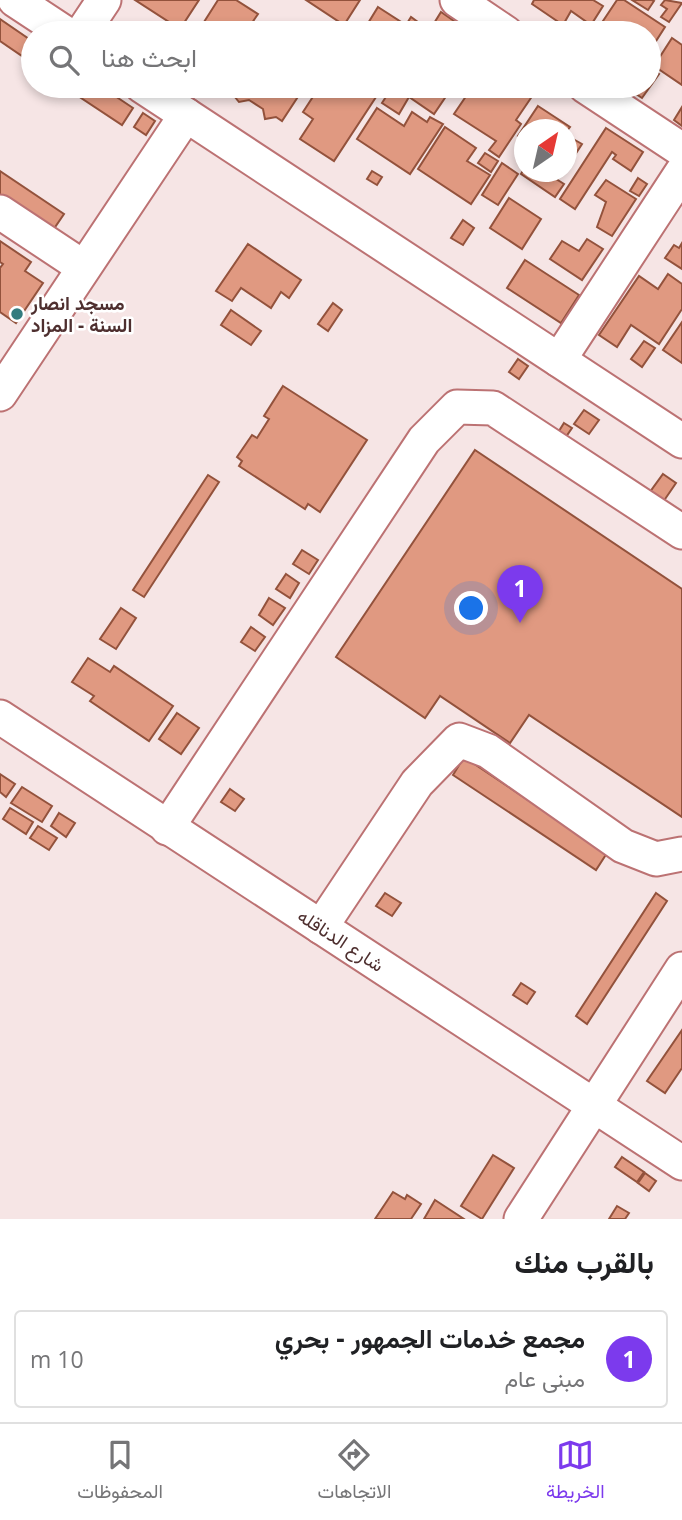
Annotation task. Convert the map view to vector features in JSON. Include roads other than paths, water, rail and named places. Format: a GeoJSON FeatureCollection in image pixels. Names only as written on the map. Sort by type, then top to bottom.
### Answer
{"type":"FeatureCollection","features":[{"type":"Feature","properties":{"kind":"street"},"geometry":{"type":"LineString","coordinates":[[15,0],[47,21]]}},
{"type":"Feature","properties":{"kind":"street"},"geometry":{"type":"LineString","coordinates":[[90,21],[104,0]]}},
{"type":"Feature","properties":{"kind":"street"},"geometry":{"type":"LineString","coordinates":[[457,0],[488,21]]}},
{"type":"Feature","properties":{"kind":"street"},"geometry":{"type":"LineString","coordinates":[[160,98],[682,441]]}},
{"type":"Feature","properties":{"kind":"street"},"geometry":{"type":"LineString","coordinates":[[603,98],[682,150]]}},
{"type":"Feature","properties":{"kind":"street"},"geometry":{"type":"LineString","coordinates":[[0,394],[186,115]]}},
{"type":"Feature","properties":{"kind":"street"},"geometry":{"type":"LineString","coordinates":[[559,360],[682,172]]}},
{"type":"Feature","properties":{"kind":"street"},"geometry":{"type":"LineString","coordinates":[[0,212],[83,267]]}},
{"type":"Feature","properties":{"kind":"street"},"geometry":{"type":"LineString","coordinates":[[167,828],[424,440],[457,407],[493,408],[682,532]]}},
{"type":"Feature","properties":{"kind":"street","name":"شارع الدناقله"},"geometry":{"type":"LineString","coordinates":[[0,717],[682,1163]]}},
{"type":"Feature","properties":{"kind":"street"},"geometry":{"type":"LineString","coordinates":[[321,926],[417,783],[459,740],[488,751],[623,845],[656,859],[682,854]]}},
{"type":"Feature","properties":{"kind":"street"},"geometry":{"type":"LineString","coordinates":[[521,1219],[682,969]]}},
{"type":"Feature","properties":{"kind":"place","name":"مسجد انصار السنة - المزاد"},"geometry":{"type":"Point","coordinates":[17,314]}},
{"type":"Feature","properties":{"kind":"place","name":"مجمع خدمات الجمهور - بحري"},"geometry":{"type":"Point","coordinates":[520,623]}}]}
